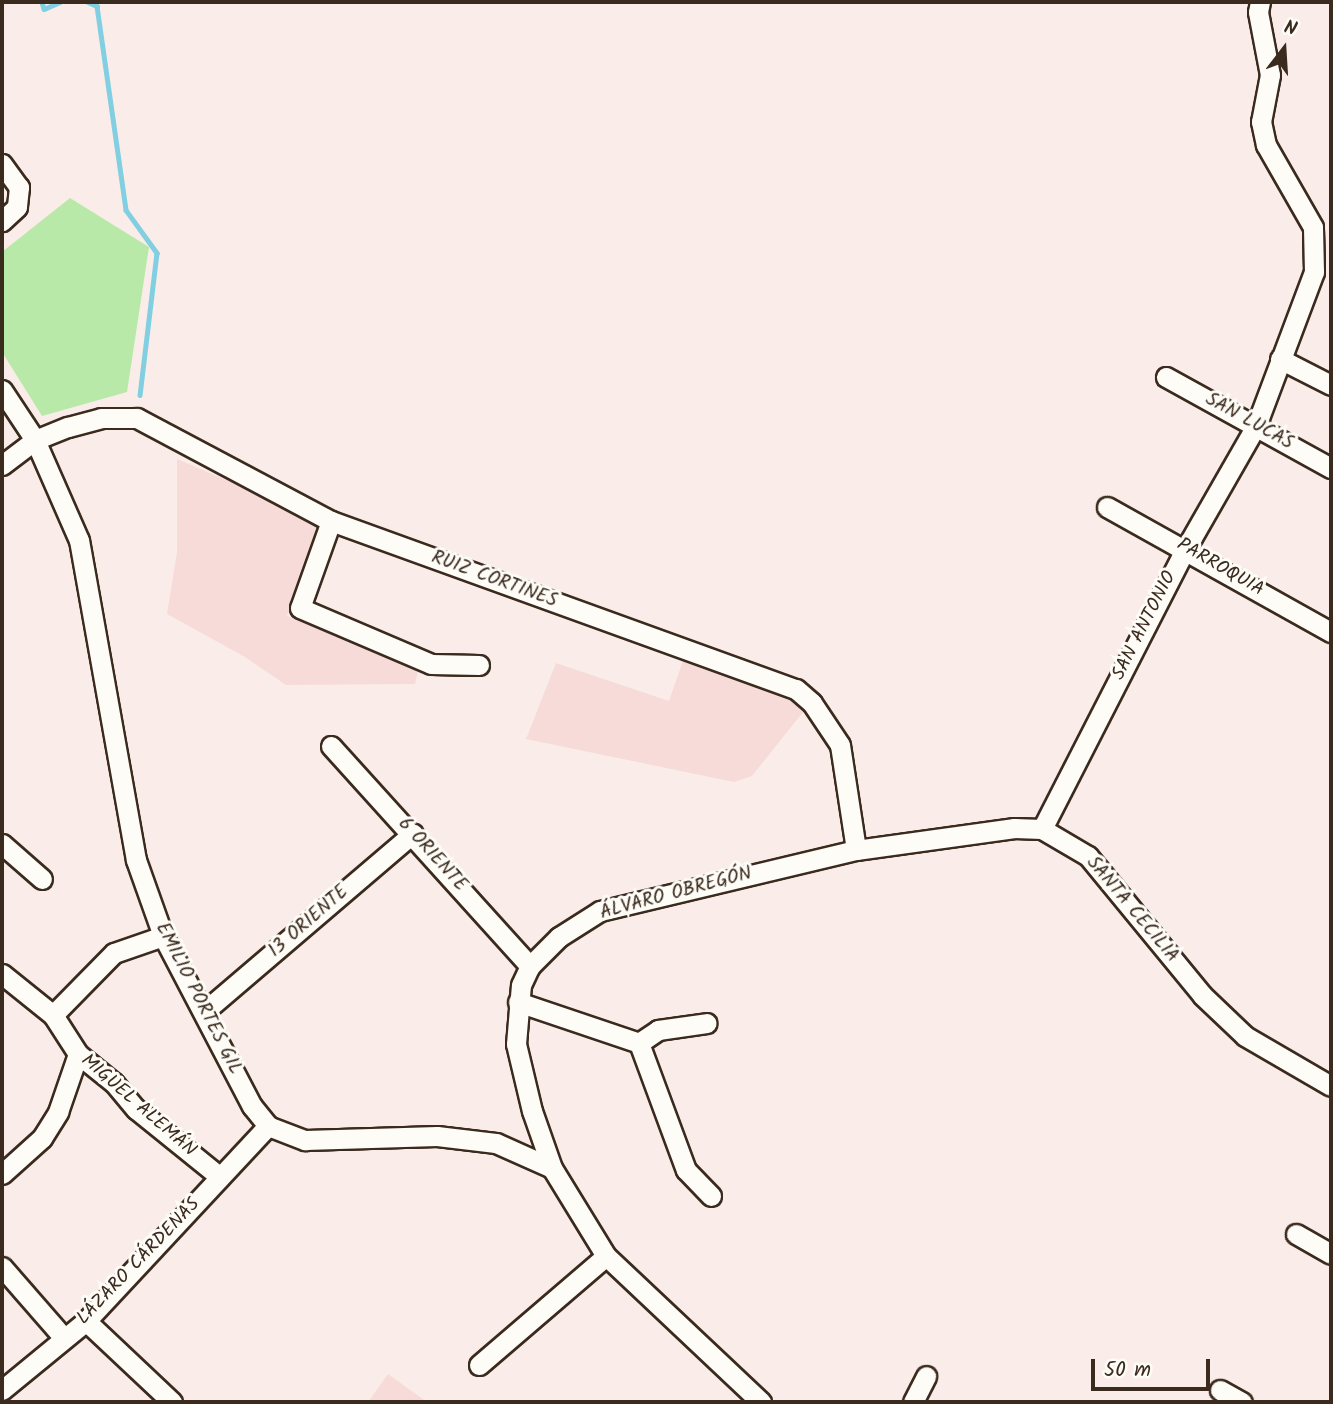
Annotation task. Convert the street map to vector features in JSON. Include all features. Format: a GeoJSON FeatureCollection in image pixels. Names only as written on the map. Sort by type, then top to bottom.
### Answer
{"type":"FeatureCollection","features":[{"type":"Feature","properties":{"kind":"street","name":"SAN ANTONIO"},"geometry":{"type":"LineString","coordinates":[[1042,830],[1186,548],[1256,426],[1314,272],[1312,227],[1266,145],[1261,122],[1270,75],[1253,5]]}},
{"type":"Feature","properties":{"kind":"street"},"geometry":{"type":"LineString","coordinates":[[2,163],[19,187],[17,207],[2,221]]}},
{"type":"Feature","properties":{"kind":"street"},"geometry":{"type":"LineString","coordinates":[[1280,359],[1331,385]]}},
{"type":"Feature","properties":{"kind":"street","name":"SAN LUCAS"},"geometry":{"type":"LineString","coordinates":[[1166,377],[1331,468]]}},
{"type":"Feature","properties":{"kind":"street","name":"EMILIO PORTES GIL"},"geometry":{"type":"LineString","coordinates":[[2,390],[35,440],[79,540],[136,860],[163,936],[206,1010],[252,1106],[268,1126]]}},
{"type":"Feature","properties":{"kind":"street","name":"RUIZ CORTINES"},"geometry":{"type":"LineString","coordinates":[[2,465],[35,440],[101,418],[137,418],[331,521],[796,690],[812,703],[840,745],[856,850]]}},
{"type":"Feature","properties":{"kind":"street","name":"PARROQUIA"},"geometry":{"type":"LineString","coordinates":[[1107,507],[1186,548],[1331,632]]}},
{"type":"Feature","properties":{"kind":"street"},"geometry":{"type":"LineString","coordinates":[[331,521],[300,608],[427,673],[479,665]]}},
{"type":"Feature","properties":{"kind":"street","name":"6 ORIENTE"},"geometry":{"type":"LineString","coordinates":[[331,746],[413,833],[530,966]]}},
{"type":"Feature","properties":{"kind":"street","name":"SANTA CECILIA"},"geometry":{"type":"LineString","coordinates":[[856,850],[1001,830],[1042,830],[1088,856],[1202,995],[1245,1036],[1331,1086]]}},
{"type":"Feature","properties":{"kind":"street","name":"13 ORIENTE"},"geometry":{"type":"LineString","coordinates":[[206,1010],[413,833]]}},
{"type":"Feature","properties":{"kind":"street"},"geometry":{"type":"LineString","coordinates":[[2,844],[42,879]]}},
{"type":"Feature","properties":{"kind":"street","name":"ÁLVARO OBREGÓN"},"geometry":{"type":"LineString","coordinates":[[761,1402],[606,1256],[552,1168],[516,1044],[518,1003],[530,966],[559,937],[600,911],[856,850]]}},
{"type":"Feature","properties":{"kind":"street"},"geometry":{"type":"LineString","coordinates":[[53,1015],[114,953],[163,936]]}},
{"type":"Feature","properties":{"kind":"street","name":"MIGUEL ALEMÁN"},"geometry":{"type":"LineString","coordinates":[[2,974],[53,1015],[78,1054],[114,1083],[136,1109],[220,1177]]}},
{"type":"Feature","properties":{"kind":"street"},"geometry":{"type":"LineString","coordinates":[[518,1003],[639,1043]]}},
{"type":"Feature","properties":{"kind":"street"},"geometry":{"type":"LineString","coordinates":[[639,1043],[658,1030],[707,1023]]}},
{"type":"Feature","properties":{"kind":"street"},"geometry":{"type":"LineString","coordinates":[[639,1043],[686,1170],[711,1196]]}},
{"type":"Feature","properties":{"kind":"street"},"geometry":{"type":"LineString","coordinates":[[2,1174],[42,1138],[58,1112],[78,1054]]}},
{"type":"Feature","properties":{"kind":"street"},"geometry":{"type":"LineString","coordinates":[[268,1126],[305,1140],[438,1136],[496,1143],[552,1168]]}},
{"type":"Feature","properties":{"kind":"street","name":"LÁZARO CÁRDENAS"},"geometry":{"type":"LineString","coordinates":[[2,1390],[86,1321],[268,1126]]}},
{"type":"Feature","properties":{"kind":"street"},"geometry":{"type":"LineString","coordinates":[[1297,1234],[1331,1254]]}},
{"type":"Feature","properties":{"kind":"street"},"geometry":{"type":"LineString","coordinates":[[479,1365],[606,1256]]}},
{"type":"Feature","properties":{"kind":"street"},"geometry":{"type":"LineString","coordinates":[[2,1267],[64,1338]]}},
{"type":"Feature","properties":{"kind":"street"},"geometry":{"type":"LineString","coordinates":[[86,1321],[172,1402]]}},
{"type":"Feature","properties":{"kind":"street"},"geometry":{"type":"LineString","coordinates":[[913,1402],[926,1376]]}},
{"type":"Feature","properties":{"kind":"street"},"geometry":{"type":"LineString","coordinates":[[1220,1390],[1241,1402]]}},
{"type":"Feature","properties":{"kind":"shaded area"},"geometry":{"type":"Polygon","coordinates":[[[177,459],[325,522],[287,616],[420,663],[415,684],[286,685],[245,657],[167,614],[177,552],[177,459]]]}},
{"type":"Feature","properties":{"kind":"shaded area"},"geometry":{"type":"Polygon","coordinates":[[[685,655],[789,697],[803,712],[752,776],[734,782],[526,739],[556,663],[669,701],[685,655]]]}},
{"type":"Feature","properties":{"kind":"shaded area"},"geometry":{"type":"Polygon","coordinates":[[[388,1374],[427,1402],[368,1402],[388,1374]]]}},
{"type":"Feature","properties":{"kind":"green space"},"geometry":{"type":"Polygon","coordinates":[[[70,198],[149,247],[127,392],[42,416],[2,352],[2,252],[70,198]]]}},
{"type":"Feature","properties":{"kind":"waterway"},"geometry":{"type":"LineString","coordinates":[[42,2],[44,9],[60,2]]}},
{"type":"Feature","properties":{"kind":"waterway"},"geometry":{"type":"LineString","coordinates":[[88,2],[97,6],[126,210],[157,253],[140,395]]}}]}
